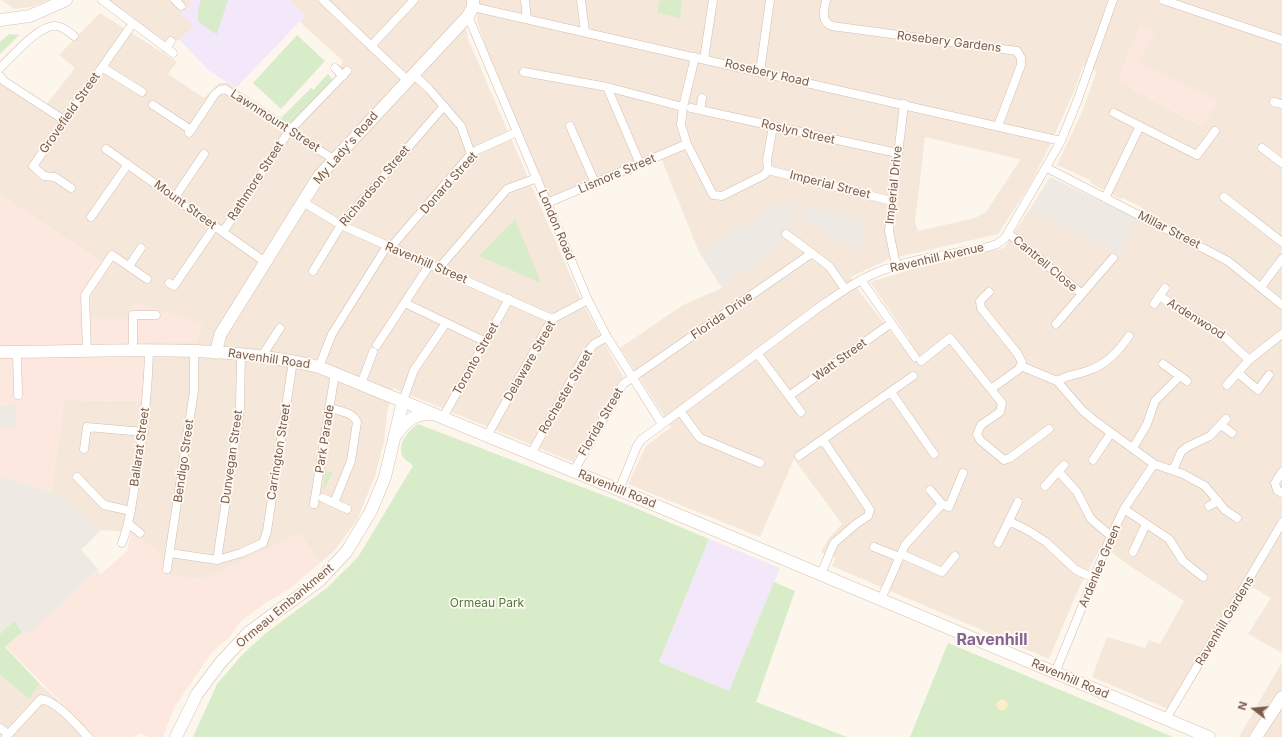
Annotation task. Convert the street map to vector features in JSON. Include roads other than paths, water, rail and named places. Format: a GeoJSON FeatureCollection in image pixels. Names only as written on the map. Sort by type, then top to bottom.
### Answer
{"type":"FeatureCollection","features":[{"type":"Feature","properties":{"kind":"main road"},"geometry":{"type":"LineString","coordinates":[[0,20],[30,16],[66,0]]}},
{"type":"Feature","properties":{"kind":"main road","name":"My Lady's Road"},"geometry":{"type":"LineString","coordinates":[[216,352],[220,334],[319,176],[471,8]]}},
{"type":"Feature","properties":{"kind":"main road","name":"Ravenhill Road"},"geometry":{"type":"LineString","coordinates":[[0,352],[149,351],[241,353],[293,360],[319,367],[437,417],[574,471],[1209,737]]}},
{"type":"Feature","properties":{"kind":"main road","name":"Ormeau Embankment"},"geometry":{"type":"LineString","coordinates":[[176,737],[197,694],[226,656],[249,632],[319,581],[347,551],[371,511],[385,477],[403,402]]}},
{"type":"Feature","properties":{"kind":"main road"},"geometry":{"type":"LineString","coordinates":[[395,437],[402,426],[413,416],[421,414],[437,417]]}},
{"type":"Feature","properties":{"kind":"main road"},"geometry":{"type":"LineString","coordinates":[[1256,737],[1282,697]]}},
{"type":"Feature","properties":{"kind":"street"},"geometry":{"type":"LineString","coordinates":[[102,0],[173,53]]}},
{"type":"Feature","properties":{"kind":"street"},"geometry":{"type":"LineString","coordinates":[[323,0],[370,46],[444,106],[461,126],[471,154]]}},
{"type":"Feature","properties":{"kind":"street"},"geometry":{"type":"LineString","coordinates":[[370,46],[414,0]]}},
{"type":"Feature","properties":{"kind":"street"},"geometry":{"type":"LineString","coordinates":[[525,0],[527,19]]}},
{"type":"Feature","properties":{"kind":"street"},"geometry":{"type":"LineString","coordinates":[[581,0],[585,32]]}},
{"type":"Feature","properties":{"kind":"street"},"geometry":{"type":"LineString","coordinates":[[704,59],[713,0]]}},
{"type":"Feature","properties":{"kind":"street"},"geometry":{"type":"LineString","coordinates":[[760,72],[770,0]]}},
{"type":"Feature","properties":{"kind":"street","name":"Rosebery Gardens"},"geometry":{"type":"LineString","coordinates":[[826,0],[824,18],[828,24],[832,26],[1017,51],[1021,58],[1021,65],[998,126]]}},
{"type":"Feature","properties":{"kind":"street","name":"Ravenhill Avenue"},"geometry":{"type":"LineString","coordinates":[[619,490],[637,446],[641,440],[845,289],[861,280],[896,265],[997,244],[1008,233],[1047,168],[1061,141],[1078,100],[1112,0]]}},
{"type":"Feature","properties":{"kind":"street"},"geometry":{"type":"LineString","coordinates":[[1163,0],[1278,39]]}},
{"type":"Feature","properties":{"kind":"street","name":"Rosebery Road"},"geometry":{"type":"LineString","coordinates":[[471,8],[585,32],[1061,141]]}},
{"type":"Feature","properties":{"kind":"street","name":"London Road"},"geometry":{"type":"LineString","coordinates":[[471,8],[517,132],[588,300],[607,337],[662,424]]}},
{"type":"Feature","properties":{"kind":"street","name":"Grovefield Street"},"geometry":{"type":"LineString","coordinates":[[71,188],[55,177],[44,176],[33,166],[133,23]]}},
{"type":"Feature","properties":{"kind":"street"},"geometry":{"type":"LineString","coordinates":[[0,68],[34,36],[48,26],[60,27],[74,36]]}},
{"type":"Feature","properties":{"kind":"street"},"geometry":{"type":"LineString","coordinates":[[166,48],[171,41]]}},
{"type":"Feature","properties":{"kind":"street"},"geometry":{"type":"LineString","coordinates":[[695,57],[683,107],[682,125],[687,144],[713,195],[722,196],[727,194],[764,174],[768,170],[767,160],[773,126]]}},
{"type":"Feature","properties":{"kind":"street"},"geometry":{"type":"LineString","coordinates":[[102,66],[142,92]]}},
{"type":"Feature","properties":{"kind":"street","name":"Rathmore Street"},"geometry":{"type":"LineString","coordinates":[[223,232],[289,131],[345,74],[335,68]]}},
{"type":"Feature","properties":{"kind":"street"},"geometry":{"type":"LineString","coordinates":[[524,72],[607,87],[683,107]]}},
{"type":"Feature","properties":{"kind":"street"},"geometry":{"type":"LineString","coordinates":[[0,76],[4,81],[64,120]]}},
{"type":"Feature","properties":{"kind":"street"},"geometry":{"type":"LineString","coordinates":[[607,87],[640,164]]}},
{"type":"Feature","properties":{"kind":"street","name":"Lawnmount Street"},"geometry":{"type":"LineString","coordinates":[[153,105],[190,132],[215,94],[224,89],[333,159]]}},
{"type":"Feature","properties":{"kind":"street","name":"Roslyn Street"},"geometry":{"type":"LineString","coordinates":[[702,98],[695,109],[897,153]]}},
{"type":"Feature","properties":{"kind":"street","name":"Imperial Drive"},"geometry":{"type":"LineString","coordinates":[[896,265],[889,231],[897,153],[904,104]]}},
{"type":"Feature","properties":{"kind":"street","name":"Richardson Street"},"geometry":{"type":"LineString","coordinates":[[313,270],[341,225],[444,106]]}},
{"type":"Feature","properties":{"kind":"street"},"geometry":{"type":"LineString","coordinates":[[1114,113],[1197,155],[1215,131]]}},
{"type":"Feature","properties":{"kind":"street"},"geometry":{"type":"LineString","coordinates":[[570,126],[595,183]]}},
{"type":"Feature","properties":{"kind":"street"},"geometry":{"type":"LineString","coordinates":[[1105,198],[1140,126]]}},
{"type":"Feature","properties":{"kind":"street","name":"Donard Street"},"geometry":{"type":"LineString","coordinates":[[319,367],[332,334],[389,247],[471,154],[517,132]]}},
{"type":"Feature","properties":{"kind":"street","name":"Lismore Street"},"geometry":{"type":"LineString","coordinates":[[547,203],[687,144]]}},
{"type":"Feature","properties":{"kind":"street"},"geometry":{"type":"LineString","coordinates":[[1262,148],[1282,164]]}},
{"type":"Feature","properties":{"kind":"street","name":"Mount Street"},"geometry":{"type":"LineString","coordinates":[[106,149],[265,262]]}},
{"type":"Feature","properties":{"kind":"street"},"geometry":{"type":"LineString","coordinates":[[175,197],[204,154]]}},
{"type":"Feature","properties":{"kind":"street"},"geometry":{"type":"LineString","coordinates":[[91,217],[128,164]]}},
{"type":"Feature","properties":{"kind":"street","name":"Millar Street"},"geometry":{"type":"LineString","coordinates":[[1047,168],[1228,261],[1282,305]]}},
{"type":"Feature","properties":{"kind":"street","name":"Imperial Street"},"geometry":{"type":"LineString","coordinates":[[768,170],[892,201]]}},
{"type":"Feature","properties":{"kind":"street"},"geometry":{"type":"LineString","coordinates":[[439,268],[508,189],[536,178]]}},
{"type":"Feature","properties":{"kind":"street"},"geometry":{"type":"LineString","coordinates":[[1224,197],[1282,242]]}},
{"type":"Feature","properties":{"kind":"street","name":"Ravenhill Street"},"geometry":{"type":"LineString","coordinates":[[302,202],[341,225],[552,319]]}},
{"type":"Feature","properties":{"kind":"street"},"geometry":{"type":"LineString","coordinates":[[169,283],[174,286],[215,226]]}},
{"type":"Feature","properties":{"kind":"street","name":"Cantrell Close"},"geometry":{"type":"LineString","coordinates":[[1008,233],[1082,294]]}},
{"type":"Feature","properties":{"kind":"street"},"geometry":{"type":"LineString","coordinates":[[786,234],[831,268],[845,289]]}},
{"type":"Feature","properties":{"kind":"street"},"geometry":{"type":"LineString","coordinates":[[129,266],[141,248]]}},
{"type":"Feature","properties":{"kind":"street","name":"Florida Drive"},"geometry":{"type":"LineString","coordinates":[[632,377],[812,253]]}},
{"type":"Feature","properties":{"kind":"street"},"geometry":{"type":"LineString","coordinates":[[86,351],[85,295],[112,255],[147,279]]}},
{"type":"Feature","properties":{"kind":"street","name":"Cantrell Close"},"geometry":{"type":"LineString","coordinates":[[1056,324],[1113,258]]}},
{"type":"Feature","properties":{"kind":"street"},"geometry":{"type":"LineString","coordinates":[[1260,287],[1282,259]]}},
{"type":"Feature","properties":{"kind":"street"},"geometry":{"type":"LineString","coordinates":[[361,384],[375,349],[430,264]]}},
{"type":"Feature","properties":{"kind":"street"},"geometry":{"type":"LineString","coordinates":[[861,280],[890,324],[918,359],[950,338],[991,389],[1002,404],[1001,409],[978,428],[977,434],[980,440],[1004,460],[1010,458],[1049,429]]}},
{"type":"Feature","properties":{"kind":"street","name":"Ardenwood"},"geometry":{"type":"LineString","coordinates":[[1154,304],[1165,288]]}},
{"type":"Feature","properties":{"kind":"street"},"geometry":{"type":"LineString","coordinates":[[989,292],[980,301],[981,308],[1017,353],[1020,358],[1021,366]]}},
{"type":"Feature","properties":{"kind":"street","name":"Ardenwood"},"geometry":{"type":"LineString","coordinates":[[1159,296],[1219,332],[1249,360]]}},
{"type":"Feature","properties":{"kind":"street","name":"Toronto Street"},"geometry":{"type":"LineString","coordinates":[[437,417],[486,342],[509,299]]}},
{"type":"Feature","properties":{"kind":"street","name":"Delaware Street"},"geometry":{"type":"LineString","coordinates":[[487,436],[552,319],[588,300]]}},
{"type":"Feature","properties":{"kind":"street"},"geometry":{"type":"LineString","coordinates":[[405,303],[486,342]]}},
{"type":"Feature","properties":{"kind":"street"},"geometry":{"type":"LineString","coordinates":[[133,351],[133,314],[156,315]]}},
{"type":"Feature","properties":{"kind":"street"},"geometry":{"type":"LineString","coordinates":[[403,402],[414,370],[446,323]]}},
{"type":"Feature","properties":{"kind":"street","name":"Watt Street"},"geometry":{"type":"LineString","coordinates":[[789,396],[890,324]]}},
{"type":"Feature","properties":{"kind":"street"},"geometry":{"type":"LineString","coordinates":[[262,356],[280,328]]}},
{"type":"Feature","properties":{"kind":"street"},"geometry":{"type":"LineString","coordinates":[[1227,385],[1249,360],[1282,334]]}},
{"type":"Feature","properties":{"kind":"street"},"geometry":{"type":"LineString","coordinates":[[1057,381],[1065,376],[1085,372],[1104,364],[1116,353],[1129,336]]}},
{"type":"Feature","properties":{"kind":"street","name":"Rochester Street"},"geometry":{"type":"LineString","coordinates":[[531,454],[585,355],[594,344],[607,337]]}},
{"type":"Feature","properties":{"kind":"street","name":"Ballarat Street"},"geometry":{"type":"LineString","coordinates":[[122,543],[129,524],[144,432],[148,392],[149,351]]}},
{"type":"Feature","properties":{"kind":"street"},"geometry":{"type":"LineString","coordinates":[[17,352],[18,395]]}},
{"type":"Feature","properties":{"kind":"street","name":"Bendigo Street"},"geometry":{"type":"LineString","coordinates":[[167,569],[194,391],[194,352]]}},
{"type":"Feature","properties":{"kind":"street","name":"Dunvegan Street"},"geometry":{"type":"LineString","coordinates":[[217,560],[240,408],[241,353]]}},
{"type":"Feature","properties":{"kind":"street"},"geometry":{"type":"LineString","coordinates":[[757,353],[801,412]]}},
{"type":"Feature","properties":{"kind":"street","name":"Carrington Street"},"geometry":{"type":"LineString","coordinates":[[217,560],[241,553],[263,543],[267,531],[293,360]]}},
{"type":"Feature","properties":{"kind":"street"},"geometry":{"type":"LineString","coordinates":[[1163,364],[1187,381]]}},
{"type":"Feature","properties":{"kind":"street"},"geometry":{"type":"LineString","coordinates":[[991,389],[1021,366]]}},
{"type":"Feature","properties":{"kind":"street"},"geometry":{"type":"LineString","coordinates":[[1021,366],[1057,381],[1082,410],[1111,433],[1154,464],[1183,474],[1205,486],[1225,510],[1237,518]]}},
{"type":"Feature","properties":{"kind":"street","name":"Park Parade"},"geometry":{"type":"LineString","coordinates":[[314,504],[335,373]]}},
{"type":"Feature","properties":{"kind":"street"},"geometry":{"type":"LineString","coordinates":[[1238,373],[1258,390],[1269,374]]}},
{"type":"Feature","properties":{"kind":"street"},"geometry":{"type":"LineString","coordinates":[[799,456],[914,376]]}},
{"type":"Feature","properties":{"kind":"street"},"geometry":{"type":"LineString","coordinates":[[1133,448],[1147,424],[1155,401],[1180,376]]}},
{"type":"Feature","properties":{"kind":"street","name":"Florida Street"},"geometry":{"type":"LineString","coordinates":[[574,471],[623,384],[632,377]]}},
{"type":"Feature","properties":{"kind":"street"},"geometry":{"type":"LineString","coordinates":[[891,392],[934,454]]}},
{"type":"Feature","properties":{"kind":"street"},"geometry":{"type":"LineString","coordinates":[[330,408],[350,414],[357,422],[351,461],[334,503]]}},
{"type":"Feature","properties":{"kind":"street"},"geometry":{"type":"LineString","coordinates":[[680,411],[700,438],[760,463]]}},
{"type":"Feature","properties":{"kind":"street"},"geometry":{"type":"LineString","coordinates":[[1173,470],[1181,452],[1187,447],[1210,436],[1224,422],[1232,433]]}},
{"type":"Feature","properties":{"kind":"street"},"geometry":{"type":"LineString","coordinates":[[84,449],[87,427],[144,432]]}},
{"type":"Feature","properties":{"kind":"street"},"geometry":{"type":"LineString","coordinates":[[1093,460],[1111,433]]}},
{"type":"Feature","properties":{"kind":"street"},"geometry":{"type":"LineString","coordinates":[[820,574],[834,543],[868,516],[870,510],[822,440]]}},
{"type":"Feature","properties":{"kind":"street","name":"Ardenlee Green"},"geometry":{"type":"LineString","coordinates":[[1055,673],[1111,536],[1124,509],[1154,464]]}},
{"type":"Feature","properties":{"kind":"street"},"geometry":{"type":"LineString","coordinates":[[1045,486],[1064,465]]}},
{"type":"Feature","properties":{"kind":"street"},"geometry":{"type":"LineString","coordinates":[[1058,472],[1077,492],[1091,519],[1111,536]]}},
{"type":"Feature","properties":{"kind":"street"},"geometry":{"type":"LineString","coordinates":[[1282,472],[1275,483],[1275,486],[1282,493]]}},
{"type":"Feature","properties":{"kind":"street"},"geometry":{"type":"LineString","coordinates":[[930,490],[942,504],[949,506],[963,473]]}},
{"type":"Feature","properties":{"kind":"street"},"geometry":{"type":"LineString","coordinates":[[77,477],[104,505],[131,511]]}},
{"type":"Feature","properties":{"kind":"street"},"geometry":{"type":"LineString","coordinates":[[323,498],[347,509]]}},
{"type":"Feature","properties":{"kind":"street"},"geometry":{"type":"LineString","coordinates":[[1209,506],[1218,501]]}},
{"type":"Feature","properties":{"kind":"street"},"geometry":{"type":"LineString","coordinates":[[998,543],[1018,502]]}},
{"type":"Feature","properties":{"kind":"street"},"geometry":{"type":"LineString","coordinates":[[881,599],[900,556],[910,538],[942,504]]}},
{"type":"Feature","properties":{"kind":"street"},"geometry":{"type":"LineString","coordinates":[[1124,509],[1169,539],[1183,561],[1203,577]]}},
{"type":"Feature","properties":{"kind":"street"},"geometry":{"type":"LineString","coordinates":[[1009,521],[1046,542],[1076,570],[1094,578]]}},
{"type":"Feature","properties":{"kind":"street","name":"Ravenhill Gardens"},"geometry":{"type":"LineString","coordinates":[[1166,719],[1282,523]]}},
{"type":"Feature","properties":{"kind":"street"},"geometry":{"type":"LineString","coordinates":[[129,524],[140,533]]}},
{"type":"Feature","properties":{"kind":"street"},"geometry":{"type":"LineString","coordinates":[[1133,552],[1146,524]]}},
{"type":"Feature","properties":{"kind":"street"},"geometry":{"type":"LineString","coordinates":[[874,547],[942,572],[956,556]]}},
{"type":"Feature","properties":{"kind":"street"},"geometry":{"type":"LineString","coordinates":[[170,553],[217,560]]}},
{"type":"Feature","properties":{"kind":"street"},"geometry":{"type":"LineString","coordinates":[[0,728],[7,736],[41,698],[49,700],[88,737]]}},
{"type":"Feature","properties":{"kind":"district","name":"Ravenhill"},"geometry":{"type":"Point","coordinates":[992,640]}},
{"type":"Feature","properties":{"kind":"park label","name":"Ormeau Park"},"geometry":{"type":"Point","coordinates":[487,603]}}]}
